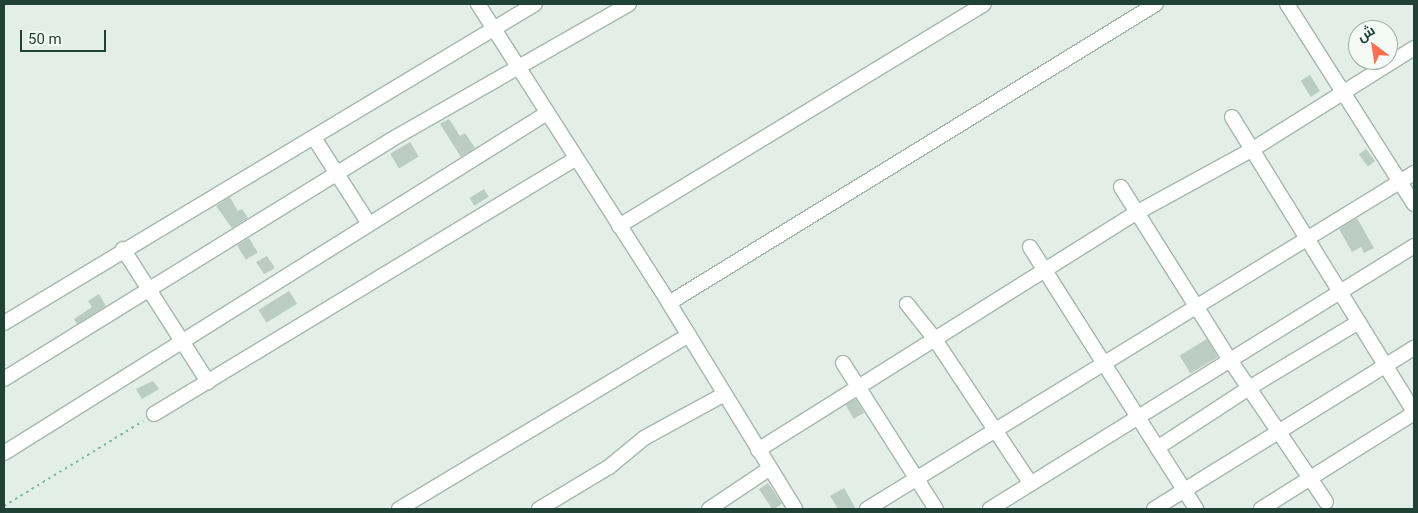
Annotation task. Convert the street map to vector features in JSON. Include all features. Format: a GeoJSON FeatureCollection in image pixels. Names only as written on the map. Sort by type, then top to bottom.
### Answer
{"type":"FeatureCollection","features":[{"type":"Feature","properties":{"kind":"street"},"geometry":{"type":"LineString","coordinates":[[478,4],[575,159],[669,303],[723,395],[795,509]]}},
{"type":"Feature","properties":{"kind":"street"},"geometry":{"type":"LineString","coordinates":[[4,323],[123,249],[314,138],[534,4]]}},
{"type":"Feature","properties":{"kind":"street"},"geometry":{"type":"LineString","coordinates":[[4,378],[517,66],[629,4]]}},
{"type":"Feature","properties":{"kind":"street"},"geometry":{"type":"LineString","coordinates":[[619,226],[984,4]]}},
{"type":"Feature","properties":{"kind":"street"},"geometry":{"type":"LineString","coordinates":[[669,303],[1156,4]]}},
{"type":"Feature","properties":{"kind":"street"},"geometry":{"type":"LineString","coordinates":[[1287,4],[1414,204]]}},
{"type":"Feature","properties":{"kind":"street"},"geometry":{"type":"LineString","coordinates":[[758,450],[1138,212],[1253,149],[1414,48]]}},
{"type":"Feature","properties":{"kind":"street"},"geometry":{"type":"LineString","coordinates":[[4,452],[547,113]]}},
{"type":"Feature","properties":{"kind":"street"},"geometry":{"type":"LineString","coordinates":[[1232,117],[1387,365],[1414,413],[1261,509]]}},
{"type":"Feature","properties":{"kind":"street"},"geometry":{"type":"LineString","coordinates":[[314,138],[369,224]]}},
{"type":"Feature","properties":{"kind":"street"},"geometry":{"type":"LineString","coordinates":[[154,414],[575,159]]}},
{"type":"Feature","properties":{"kind":"street"},"geometry":{"type":"LineString","coordinates":[[867,509],[994,429],[1414,173]]}},
{"type":"Feature","properties":{"kind":"street"},"geometry":{"type":"LineString","coordinates":[[1121,187],[1248,388],[1326,502]]}},
{"type":"Feature","properties":{"kind":"street"},"geometry":{"type":"LineString","coordinates":[[990,509],[1414,246]]}},
{"type":"Feature","properties":{"kind":"street"},"geometry":{"type":"LineString","coordinates":[[1030,247],[1105,362],[1183,491],[1196,509]]}},
{"type":"Feature","properties":{"kind":"street"},"geometry":{"type":"LineString","coordinates":[[123,249],[208,382]]}},
{"type":"Feature","properties":{"kind":"street"},"geometry":{"type":"LineString","coordinates":[[907,304],[934,338],[1031,484]]}},
{"type":"Feature","properties":{"kind":"street"},"geometry":{"type":"LineString","coordinates":[[1157,448],[1248,388],[1359,322]]}},
{"type":"Feature","properties":{"kind":"street"},"geometry":{"type":"LineString","coordinates":[[399,509],[689,335]]}},
{"type":"Feature","properties":{"kind":"street"},"geometry":{"type":"LineString","coordinates":[[1154,509],[1414,348]]}},
{"type":"Feature","properties":{"kind":"street"},"geometry":{"type":"LineString","coordinates":[[843,363],[936,509]]}},
{"type":"Feature","properties":{"kind":"street"},"geometry":{"type":"LineString","coordinates":[[539,509],[609,467],[644,438],[723,395]]}},
{"type":"Feature","properties":{"kind":"street"},"geometry":{"type":"LineString","coordinates":[[709,509],[769,470]]}},
{"type":"Feature","properties":{"kind":"path"},"geometry":{"type":"LineString","coordinates":[[4,506],[154,414]]}},
{"type":"Feature","properties":{"kind":"building"},"geometry":{"type":"Polygon","coordinates":[[[1310,75],[1320,91],[1311,97],[1301,81],[1310,75]]]}},
{"type":"Feature","properties":{"kind":"building"},"geometry":{"type":"Polygon","coordinates":[[[449,119],[460,136],[465,133],[475,148],[461,157],[440,124],[449,119]]]}},
{"type":"Feature","properties":{"kind":"building"},"geometry":{"type":"Polygon","coordinates":[[[410,142],[419,157],[399,168],[390,154],[410,142]]]}},
{"type":"Feature","properties":{"kind":"building"},"geometry":{"type":"Polygon","coordinates":[[[1366,149],[1375,161],[1368,166],[1359,154],[1366,149]]]}},
{"type":"Feature","properties":{"kind":"building"},"geometry":{"type":"Polygon","coordinates":[[[484,189],[489,197],[474,206],[470,198],[484,189]]]}},
{"type":"Feature","properties":{"kind":"building"},"geometry":{"type":"Polygon","coordinates":[[[230,197],[238,211],[242,209],[248,218],[232,228],[216,206],[230,197]]]}},
{"type":"Feature","properties":{"kind":"building"},"geometry":{"type":"Polygon","coordinates":[[[1357,218],[1374,248],[1364,253],[1361,247],[1352,252],[1339,229],[1357,218]]]}},
{"type":"Feature","properties":{"kind":"building"},"geometry":{"type":"Polygon","coordinates":[[[249,238],[258,253],[246,260],[237,245],[249,238]]]}},
{"type":"Feature","properties":{"kind":"building"},"geometry":{"type":"Polygon","coordinates":[[[267,256],[275,268],[264,274],[256,262],[267,256]]]}},
{"type":"Feature","properties":{"kind":"building"},"geometry":{"type":"Polygon","coordinates":[[[289,291],[297,304],[266,323],[258,310],[289,291]]]}},
{"type":"Feature","properties":{"kind":"building"},"geometry":{"type":"Polygon","coordinates":[[[99,294],[106,306],[77,324],[74,319],[92,307],[88,301],[99,294]]]}},
{"type":"Feature","properties":{"kind":"building"},"geometry":{"type":"Polygon","coordinates":[[[1207,339],[1218,357],[1190,373],[1180,355],[1207,339]]]}},
{"type":"Feature","properties":{"kind":"building"},"geometry":{"type":"Polygon","coordinates":[[[153,381],[159,389],[142,399],[136,389],[153,381]]]}},
{"type":"Feature","properties":{"kind":"building"},"geometry":{"type":"Polygon","coordinates":[[[856,399],[864,413],[854,419],[846,405],[856,399]]]}},
{"type":"Feature","properties":{"kind":"building"},"geometry":{"type":"Polygon","coordinates":[[[768,483],[782,504],[772,509],[759,489],[768,483]]]}},
{"type":"Feature","properties":{"kind":"building"},"geometry":{"type":"Polygon","coordinates":[[[844,488],[856,509],[838,509],[830,496],[844,488]]]}}]}
